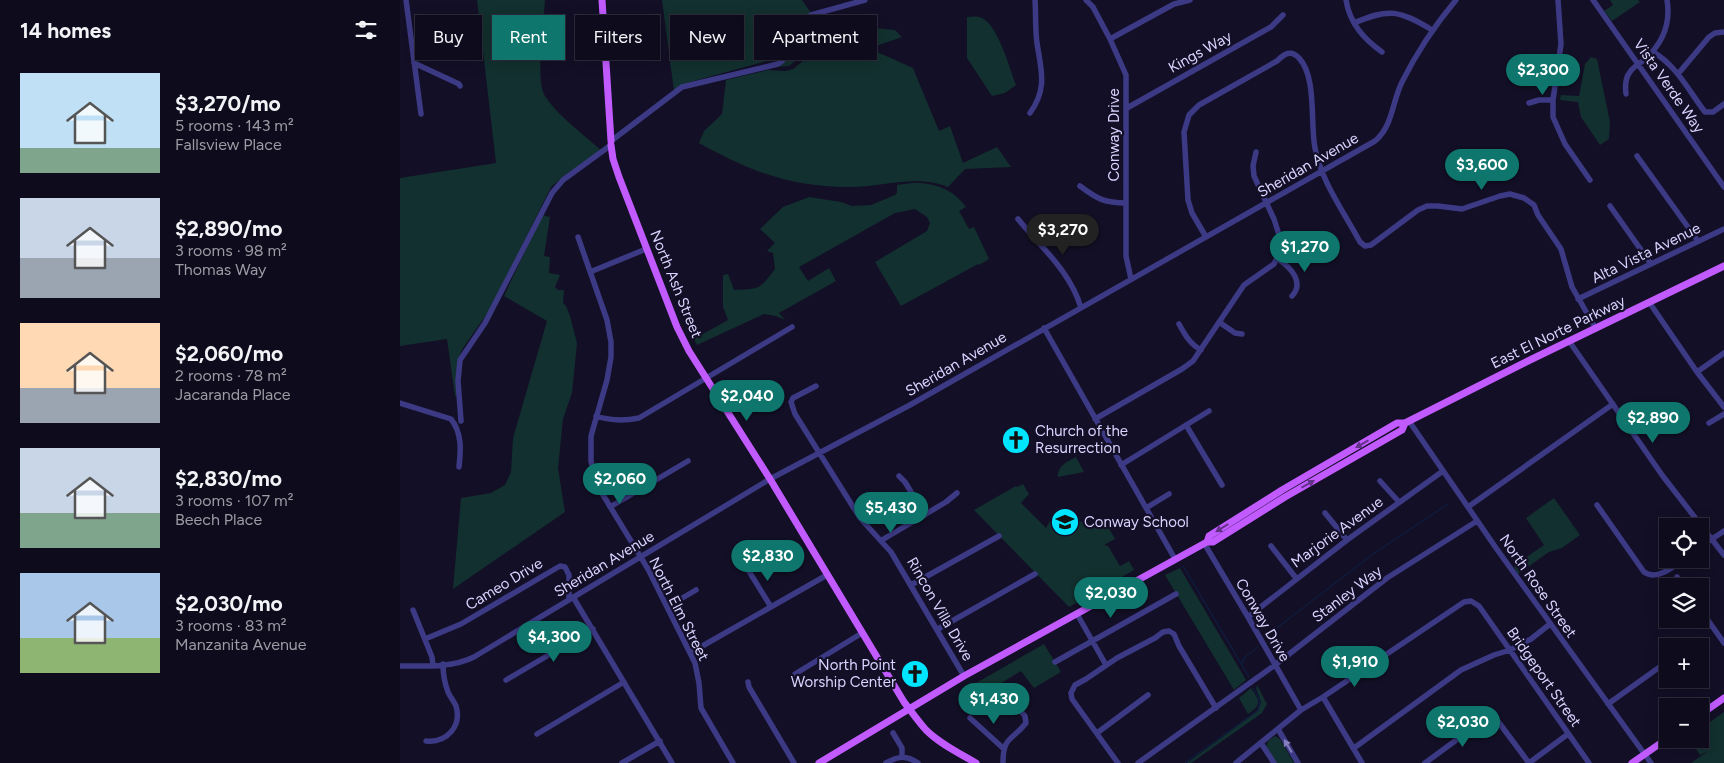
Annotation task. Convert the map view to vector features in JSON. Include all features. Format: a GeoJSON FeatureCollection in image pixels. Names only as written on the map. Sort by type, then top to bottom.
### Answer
{"type":"FeatureCollection","features":[{"type":"Feature","properties":{"kind":"main road","name":"North Ash Street"},"geometry":{"type":"LineString","coordinates":[[602,0],[613,159],[677,327],[689,351],[770,479],[862,633],[918,721],[932,735],[976,763]]}},
{"type":"Feature","properties":{"kind":"main road","name":"East El Norte Parkway"},"geometry":{"type":"LineString","coordinates":[[818,763],[964,676],[1206,543],[1209,536],[1282,490],[1397,423],[1407,422],[1724,266]]}},
{"type":"Feature","properties":{"kind":"main road"},"geometry":{"type":"LineString","coordinates":[[1709,709],[1724,698]]}},
{"type":"Feature","properties":{"kind":"main road"},"geometry":{"type":"LineString","coordinates":[[1632,763],[1659,744]]}},
{"type":"Feature","properties":{"kind":"street"},"geometry":{"type":"LineString","coordinates":[[406,0],[422,114]]}},
{"type":"Feature","properties":{"kind":"street"},"geometry":{"type":"LineString","coordinates":[[461,421],[458,375],[460,360],[485,323],[552,193],[563,180],[682,87],[781,63],[804,19],[808,16],[865,0]]}},
{"type":"Feature","properties":{"kind":"street"},"geometry":{"type":"LineString","coordinates":[[1030,112],[1037,103],[1042,87],[1042,64],[1036,41],[1035,0]]}},
{"type":"Feature","properties":{"kind":"street","name":"Conway Drive"},"geometry":{"type":"LineString","coordinates":[[1086,0],[1093,8],[1110,39],[1126,75],[1126,256],[1132,279]]}},
{"type":"Feature","properties":{"kind":"street"},"geometry":{"type":"LineString","coordinates":[[1110,39],[1174,2],[1190,0]]}},
{"type":"Feature","properties":{"kind":"street"},"geometry":{"type":"LineString","coordinates":[[1346,0],[1354,23],[1366,41],[1382,52]]}},
{"type":"Feature","properties":{"kind":"street","name":"Sheridan Avenue"},"geometry":{"type":"LineString","coordinates":[[400,666],[459,663],[474,657],[770,479],[884,419],[1375,141],[1389,122],[1401,84],[1432,30],[1456,0]]}},
{"type":"Feature","properties":{"kind":"street"},"geometry":{"type":"LineString","coordinates":[[1558,0],[1561,44],[1553,100],[1553,117],[1562,138],[1590,180]]}},
{"type":"Feature","properties":{"kind":"street","name":"Vista Verde Way"},"geometry":{"type":"LineString","coordinates":[[1594,0],[1724,187]]}},
{"type":"Feature","properties":{"kind":"street"},"geometry":{"type":"LineString","coordinates":[[1626,94],[1626,81],[1629,72],[1653,52],[1664,36],[1668,25],[1668,0]]}},
{"type":"Feature","properties":{"kind":"street"},"geometry":{"type":"LineString","coordinates":[[1354,23],[1375,14],[1397,13],[1416,20],[1432,30]]}},
{"type":"Feature","properties":{"kind":"street","name":"Kings Way"},"geometry":{"type":"LineString","coordinates":[[1127,108],[1271,27],[1282,15]]}},
{"type":"Feature","properties":{"kind":"street"},"geometry":{"type":"LineString","coordinates":[[1678,74],[1710,37],[1715,33],[1724,32]]}},
{"type":"Feature","properties":{"kind":"street"},"geometry":{"type":"LineString","coordinates":[[1653,52],[1678,74],[1705,112],[1713,112],[1724,104]]}},
{"type":"Feature","properties":{"kind":"street"},"geometry":{"type":"LineString","coordinates":[[1206,237],[1192,213],[1188,200],[1184,132],[1186,121],[1199,105],[1288,53],[1294,54],[1301,59],[1310,82],[1314,148],[1321,172],[1360,242],[1365,246],[1371,245],[1418,210],[1427,206],[1462,209],[1510,194],[1524,198],[1534,205],[1538,215],[1561,249],[1569,279],[1578,299],[1596,329]]}},
{"type":"Feature","properties":{"kind":"street"},"geometry":{"type":"LineString","coordinates":[[414,63],[460,86]]}},
{"type":"Feature","properties":{"kind":"street"},"geometry":{"type":"LineString","coordinates":[[1529,103],[1539,100],[1553,100]]}},
{"type":"Feature","properties":{"kind":"street"},"geometry":{"type":"LineString","coordinates":[[1095,419],[1193,361],[1244,285],[1269,268],[1278,259],[1281,241],[1268,202],[1254,176],[1253,166],[1256,152]]}},
{"type":"Feature","properties":{"kind":"street"},"geometry":{"type":"LineString","coordinates":[[1637,156],[1698,241]]}},
{"type":"Feature","properties":{"kind":"street"},"geometry":{"type":"LineString","coordinates":[[1080,186],[1092,196],[1102,201],[1126,203]]}},
{"type":"Feature","properties":{"kind":"street"},"geometry":{"type":"LineString","coordinates":[[1610,206],[1651,264]]}},
{"type":"Feature","properties":{"kind":"street"},"geometry":{"type":"LineString","coordinates":[[1018,219],[1061,270],[1078,299],[1081,308]]}},
{"type":"Feature","properties":{"kind":"street","name":"Alta Vista Avenue"},"geometry":{"type":"LineString","coordinates":[[1578,299],[1724,229]]}},
{"type":"Feature","properties":{"kind":"street","name":"North Elm Street"},"geometry":{"type":"LineString","coordinates":[[578,237],[607,320],[611,342],[611,357],[607,380],[591,436],[591,461],[600,490],[648,570],[695,662],[701,708],[733,763]]}},
{"type":"Feature","properties":{"kind":"street"},"geometry":{"type":"LineString","coordinates":[[590,272],[646,249]]}},
{"type":"Feature","properties":{"kind":"street"},"geometry":{"type":"LineString","coordinates":[[1278,259],[1293,271],[1298,282],[1292,296]]}},
{"type":"Feature","properties":{"kind":"street"},"geometry":{"type":"LineString","coordinates":[[1650,302],[1724,407]]}},
{"type":"Feature","properties":{"kind":"street"},"geometry":{"type":"LineString","coordinates":[[1219,322],[1235,333],[1242,334]]}},
{"type":"Feature","properties":{"kind":"street"},"geometry":{"type":"LineString","coordinates":[[1179,324],[1186,337],[1194,346],[1201,350]]}},
{"type":"Feature","properties":{"kind":"street"},"geometry":{"type":"LineString","coordinates":[[596,416],[606,420],[623,422],[639,418],[792,327]]}},
{"type":"Feature","properties":{"kind":"street"},"geometry":{"type":"LineString","coordinates":[[1044,328],[1175,559]]}},
{"type":"Feature","properties":{"kind":"street"},"geometry":{"type":"LineString","coordinates":[[1569,341],[1662,475],[1724,555]]}},
{"type":"Feature","properties":{"kind":"street"},"geometry":{"type":"LineString","coordinates":[[1698,372],[1724,353]]}},
{"type":"Feature","properties":{"kind":"street","name":"Rincon Villa Drive"},"geometry":{"type":"LineString","coordinates":[[816,386],[793,398],[791,402],[792,408],[860,518],[892,552],[964,676]]}},
{"type":"Feature","properties":{"kind":"street"},"geometry":{"type":"LineString","coordinates":[[400,403],[451,419],[458,430],[461,446],[459,467]]}},
{"type":"Feature","properties":{"kind":"street"},"geometry":{"type":"LineString","coordinates":[[1468,507],[1613,404]]}},
{"type":"Feature","properties":{"kind":"street"},"geometry":{"type":"LineString","coordinates":[[1122,465],[1209,411]]}},
{"type":"Feature","properties":{"kind":"street"},"geometry":{"type":"LineString","coordinates":[[1710,423],[1724,414]]}},
{"type":"Feature","properties":{"kind":"street","name":"North Rose Street"},"geometry":{"type":"LineString","coordinates":[[1407,422],[1444,471],[1477,521],[1650,763]]}},
{"type":"Feature","properties":{"kind":"street"},"geometry":{"type":"LineString","coordinates":[[1186,425],[1222,484]]}},
{"type":"Feature","properties":{"kind":"street"},"geometry":{"type":"LineString","coordinates":[[610,507],[688,461]]}},
{"type":"Feature","properties":{"kind":"street","name":"Marjorie Avenue"},"geometry":{"type":"LineString","coordinates":[[1248,617],[1347,540],[1444,471]]}},
{"type":"Feature","properties":{"kind":"street"},"geometry":{"type":"LineString","coordinates":[[899,476],[905,482],[925,514]]}},
{"type":"Feature","properties":{"kind":"street"},"geometry":{"type":"LineString","coordinates":[[1380,481],[1399,502]]}},
{"type":"Feature","properties":{"kind":"street"},"geometry":{"type":"LineString","coordinates":[[882,540],[946,502],[957,493]]}},
{"type":"Feature","properties":{"kind":"street"},"geometry":{"type":"LineString","coordinates":[[1146,508],[1169,494]]}},
{"type":"Feature","properties":{"kind":"street"},"geometry":{"type":"LineString","coordinates":[[1597,504],[1644,572],[1651,576],[1657,575],[1669,568]]}},
{"type":"Feature","properties":{"kind":"street"},"geometry":{"type":"LineString","coordinates":[[1325,513],[1347,540]]}},
{"type":"Feature","properties":{"kind":"street","name":"Stanley Way"},"geometry":{"type":"LineString","coordinates":[[1138,763],[1275,665],[1387,578],[1477,521]]}},
{"type":"Feature","properties":{"kind":"street"},"geometry":{"type":"LineString","coordinates":[[1709,541],[1724,531]]}},
{"type":"Feature","properties":{"kind":"street"},"geometry":{"type":"LineString","coordinates":[[911,585],[999,536]]}},
{"type":"Feature","properties":{"kind":"street","name":"Conway Drive"},"geometry":{"type":"LineString","coordinates":[[1206,543],[1301,710]]}},
{"type":"Feature","properties":{"kind":"street"},"geometry":{"type":"LineString","coordinates":[[1271,546],[1296,578]]}},
{"type":"Feature","properties":{"kind":"street","name":"Cameo Drive"},"geometry":{"type":"LineString","coordinates":[[425,639],[461,624],[560,566],[565,567],[568,571],[571,598]]}},
{"type":"Feature","properties":{"kind":"street"},"geometry":{"type":"LineString","coordinates":[[747,568],[771,606]]}},
{"type":"Feature","properties":{"kind":"street"},"geometry":{"type":"LineString","coordinates":[[938,629],[1035,574]]}},
{"type":"Feature","properties":{"kind":"street"},"geometry":{"type":"LineString","coordinates":[[690,653],[828,575]]}},
{"type":"Feature","properties":{"kind":"street"},"geometry":{"type":"LineString","coordinates":[[667,607],[696,590]]}},
{"type":"Feature","properties":{"kind":"street"},"geometry":{"type":"LineString","coordinates":[[1055,662],[1176,594]]}},
{"type":"Feature","properties":{"kind":"street"},"geometry":{"type":"LineString","coordinates":[[571,598],[593,629],[672,763]]}},
{"type":"Feature","properties":{"kind":"street","name":"Bridgeport Street"},"geometry":{"type":"LineString","coordinates":[[1323,697],[1464,602],[1471,601],[1479,606],[1589,763]]}},
{"type":"Feature","properties":{"kind":"street"},"geometry":{"type":"LineString","coordinates":[[413,610],[433,664]]}},
{"type":"Feature","properties":{"kind":"street"},"geometry":{"type":"LineString","coordinates":[[1078,614],[1106,665]]}},
{"type":"Feature","properties":{"kind":"street"},"geometry":{"type":"LineString","coordinates":[[1709,622],[1724,643]]}},
{"type":"Feature","properties":{"kind":"street"},"geometry":{"type":"LineString","coordinates":[[1354,748],[1460,670],[1510,650],[1531,639],[1550,624]]}},
{"type":"Feature","properties":{"kind":"street"},"geometry":{"type":"LineString","coordinates":[[506,680],[593,629]]}},
{"type":"Feature","properties":{"kind":"street"},"geometry":{"type":"LineString","coordinates":[[1118,763],[1072,698],[1072,690],[1075,685],[1106,665],[1161,633],[1169,631],[1174,634],[1179,646],[1216,708]]}},
{"type":"Feature","properties":{"kind":"street"},"geometry":{"type":"LineString","coordinates":[[795,674],[862,633]]}},
{"type":"Feature","properties":{"kind":"street"},"geometry":{"type":"LineString","coordinates":[[426,741],[434,742],[444,739],[454,728],[457,718],[456,707],[448,693],[443,664]]}},
{"type":"Feature","properties":{"kind":"street"},"geometry":{"type":"LineString","coordinates":[[1608,704],[1659,667]]}},
{"type":"Feature","properties":{"kind":"street"},"geometry":{"type":"LineString","coordinates":[[537,734],[624,682]]}},
{"type":"Feature","properties":{"kind":"street"},"geometry":{"type":"LineString","coordinates":[[748,682],[749,687],[794,763]]}},
{"type":"Feature","properties":{"kind":"street"},"geometry":{"type":"LineString","coordinates":[[1097,733],[1148,695]]}},
{"type":"Feature","properties":{"kind":"street"},"geometry":{"type":"LineString","coordinates":[[1236,763],[1301,710],[1323,697],[1362,763]]}},
{"type":"Feature","properties":{"kind":"street"},"geometry":{"type":"LineString","coordinates":[[1003,763],[1004,749],[1008,739],[1026,723],[1025,716],[1014,703]]}},
{"type":"Feature","properties":{"kind":"street"},"geometry":{"type":"LineString","coordinates":[[970,718],[1004,749]]}},
{"type":"Feature","properties":{"kind":"street"},"geometry":{"type":"LineString","coordinates":[[1425,763],[1484,719],[1496,720],[1529,763],[1568,734]]}},
{"type":"Feature","properties":{"kind":"street"},"geometry":{"type":"LineString","coordinates":[[1278,729],[1298,763]]}},
{"type":"Feature","properties":{"kind":"street"},"geometry":{"type":"LineString","coordinates":[[894,733],[902,748],[902,757]]}},
{"type":"Feature","properties":{"kind":"street"},"geometry":{"type":"LineString","coordinates":[[622,763],[660,741]]}},
{"type":"Feature","properties":{"kind":"street"},"geometry":{"type":"LineString","coordinates":[[1261,743],[1274,763]]}},
{"type":"Feature","properties":{"kind":"street"},"geometry":{"type":"LineString","coordinates":[[886,763],[893,758],[902,757],[910,758],[918,763]]}},
{"type":"Feature","properties":{"kind":"green space"},"geometry":{"type":"Polygon","coordinates":[[[477,0],[545,0],[544,15],[492,15],[492,60],[540,60],[542,88],[545,96],[557,111],[601,150],[551,187],[491,308],[463,348],[457,362],[457,396],[455,396],[447,339],[400,346],[400,178],[496,163],[482,43],[482,15],[479,15],[477,0]]]}},
{"type":"Feature","properties":{"kind":"green space"},"geometry":{"type":"Polygon","coordinates":[[[662,0],[802,0],[811,13],[809,15],[754,15],[754,60],[771,60],[690,82],[674,91],[662,0]]]}},
{"type":"Feature","properties":{"kind":"green space"},"geometry":{"type":"Polygon","coordinates":[[[1610,0],[1638,0],[1640,2],[1612,21],[1604,11],[1613,5],[1610,0]]]}},
{"type":"Feature","properties":{"kind":"green space"},"geometry":{"type":"Polygon","coordinates":[[[967,17],[978,17],[986,20],[997,36],[1016,85],[1005,93],[992,96],[967,58],[967,17]]]}},
{"type":"Feature","properties":{"kind":"green space"},"geometry":{"type":"Polygon","coordinates":[[[877,28],[895,30],[902,37],[877,46],[877,28]]]}},
{"type":"Feature","properties":{"kind":"green space"},"geometry":{"type":"Polygon","coordinates":[[[877,52],[913,68],[939,131],[950,126],[963,163],[997,147],[1011,167],[965,169],[948,187],[936,183],[911,181],[849,187],[827,186],[807,184],[771,176],[736,162],[699,143],[704,131],[722,114],[726,80],[768,70],[785,71],[793,69],[804,60],[877,60],[877,52]]]}},
{"type":"Feature","properties":{"kind":"green space"},"geometry":{"type":"Polygon","coordinates":[[[1591,57],[1597,59],[1610,122],[1609,139],[1600,145],[1581,117],[1578,102],[1560,100],[1561,95],[1579,96],[1585,64],[1591,57]]]}},
{"type":"Feature","properties":{"kind":"green space"},"geometry":{"type":"Polygon","coordinates":[[[781,60],[796,60],[789,66],[775,67],[781,60]]]}},
{"type":"Feature","properties":{"kind":"green space"},"geometry":{"type":"Polygon","coordinates":[[[912,183],[935,185],[949,191],[961,201],[966,207],[959,211],[969,229],[974,227],[989,259],[901,306],[875,262],[927,231],[930,223],[927,217],[915,209],[895,213],[799,267],[808,281],[829,268],[836,281],[779,313],[785,320],[764,314],[697,345],[694,339],[728,320],[723,307],[723,275],[728,274],[734,290],[749,289],[762,285],[775,269],[773,253],[767,251],[775,243],[760,229],[783,207],[809,197],[841,202],[852,206],[871,205],[895,195],[897,193],[897,185],[912,183]]]}},
{"type":"Feature","properties":{"kind":"green space"},"geometry":{"type":"Polygon","coordinates":[[[542,215],[550,217],[544,256],[550,257],[549,273],[560,275],[555,287],[558,290],[564,290],[563,303],[570,316],[577,343],[572,393],[563,419],[558,468],[565,512],[453,589],[461,498],[491,493],[505,485],[511,472],[513,438],[547,321],[504,296],[542,215]]]}},
{"type":"Feature","properties":{"kind":"green space"},"geometry":{"type":"Polygon","coordinates":[[[1076,457],[1084,472],[1058,477],[1061,467],[1076,457]]]}},
{"type":"Feature","properties":{"kind":"green space"},"geometry":{"type":"Polygon","coordinates":[[[1023,484],[1029,494],[1021,503],[1046,528],[1050,521],[1060,523],[1072,519],[1090,524],[1104,519],[1115,539],[1104,545],[1108,546],[1120,566],[1129,561],[1134,570],[1069,607],[974,510],[1016,486],[1023,484]]]}},
{"type":"Feature","properties":{"kind":"green space"},"geometry":{"type":"Polygon","coordinates":[[[1554,498],[1580,535],[1562,548],[1549,552],[1518,574],[1514,567],[1544,545],[1526,518],[1554,498]]]}},
{"type":"Feature","properties":{"kind":"green space"},"geometry":{"type":"Polygon","coordinates":[[[1180,568],[1246,680],[1234,690],[1165,575],[1180,568]]]}},
{"type":"Feature","properties":{"kind":"green space"},"geometry":{"type":"Polygon","coordinates":[[[1044,644],[1061,672],[1034,688],[1021,671],[970,702],[962,691],[1044,644]]]}},
{"type":"Feature","properties":{"kind":"green space"},"geometry":{"type":"Polygon","coordinates":[[[1257,685],[1267,704],[1262,713],[1191,763],[1187,763],[1258,711],[1261,702],[1256,688],[1257,685]]]}},
{"type":"Feature","properties":{"kind":"green space"},"geometry":{"type":"Polygon","coordinates":[[[1251,688],[1258,702],[1256,708],[1248,714],[1239,698],[1251,688]]]}},
{"type":"Feature","properties":{"kind":"green space"},"geometry":{"type":"Polygon","coordinates":[[[1724,712],[1724,763],[1691,763],[1708,751],[1700,755],[1695,748],[1709,748],[1709,723],[1724,712]]]}},
{"type":"Feature","properties":{"kind":"green space"},"geometry":{"type":"Polygon","coordinates":[[[1275,736],[1280,739],[1294,763],[1275,763],[1266,747],[1268,741],[1275,736]]]}},
{"type":"Feature","properties":{"kind":"waterway"},"geometry":{"type":"LineString","coordinates":[[1265,637],[1373,554],[1448,504]]}},
{"type":"Feature","properties":{"kind":"waterway"},"geometry":{"type":"LineString","coordinates":[[1183,566],[1249,677]]}},
{"type":"Feature","properties":{"kind":"waterway"},"geometry":{"type":"LineString","coordinates":[[1242,664],[1244,658],[1258,647]]}},
{"type":"Feature","properties":{"kind":"waterway"},"geometry":{"type":"LineString","coordinates":[[1185,763],[1257,711],[1258,696],[1253,688]]}},
{"type":"Feature","properties":{"kind":"place","name":"Church of the Resurrection"},"geometry":{"type":"Point","coordinates":[1016,440]}},
{"type":"Feature","properties":{"kind":"place","name":"Conway School"},"geometry":{"type":"Point","coordinates":[1065,522]}},
{"type":"Feature","properties":{"kind":"place","name":"North Point Worship Center"},"geometry":{"type":"Point","coordinates":[915,674]}}]}
